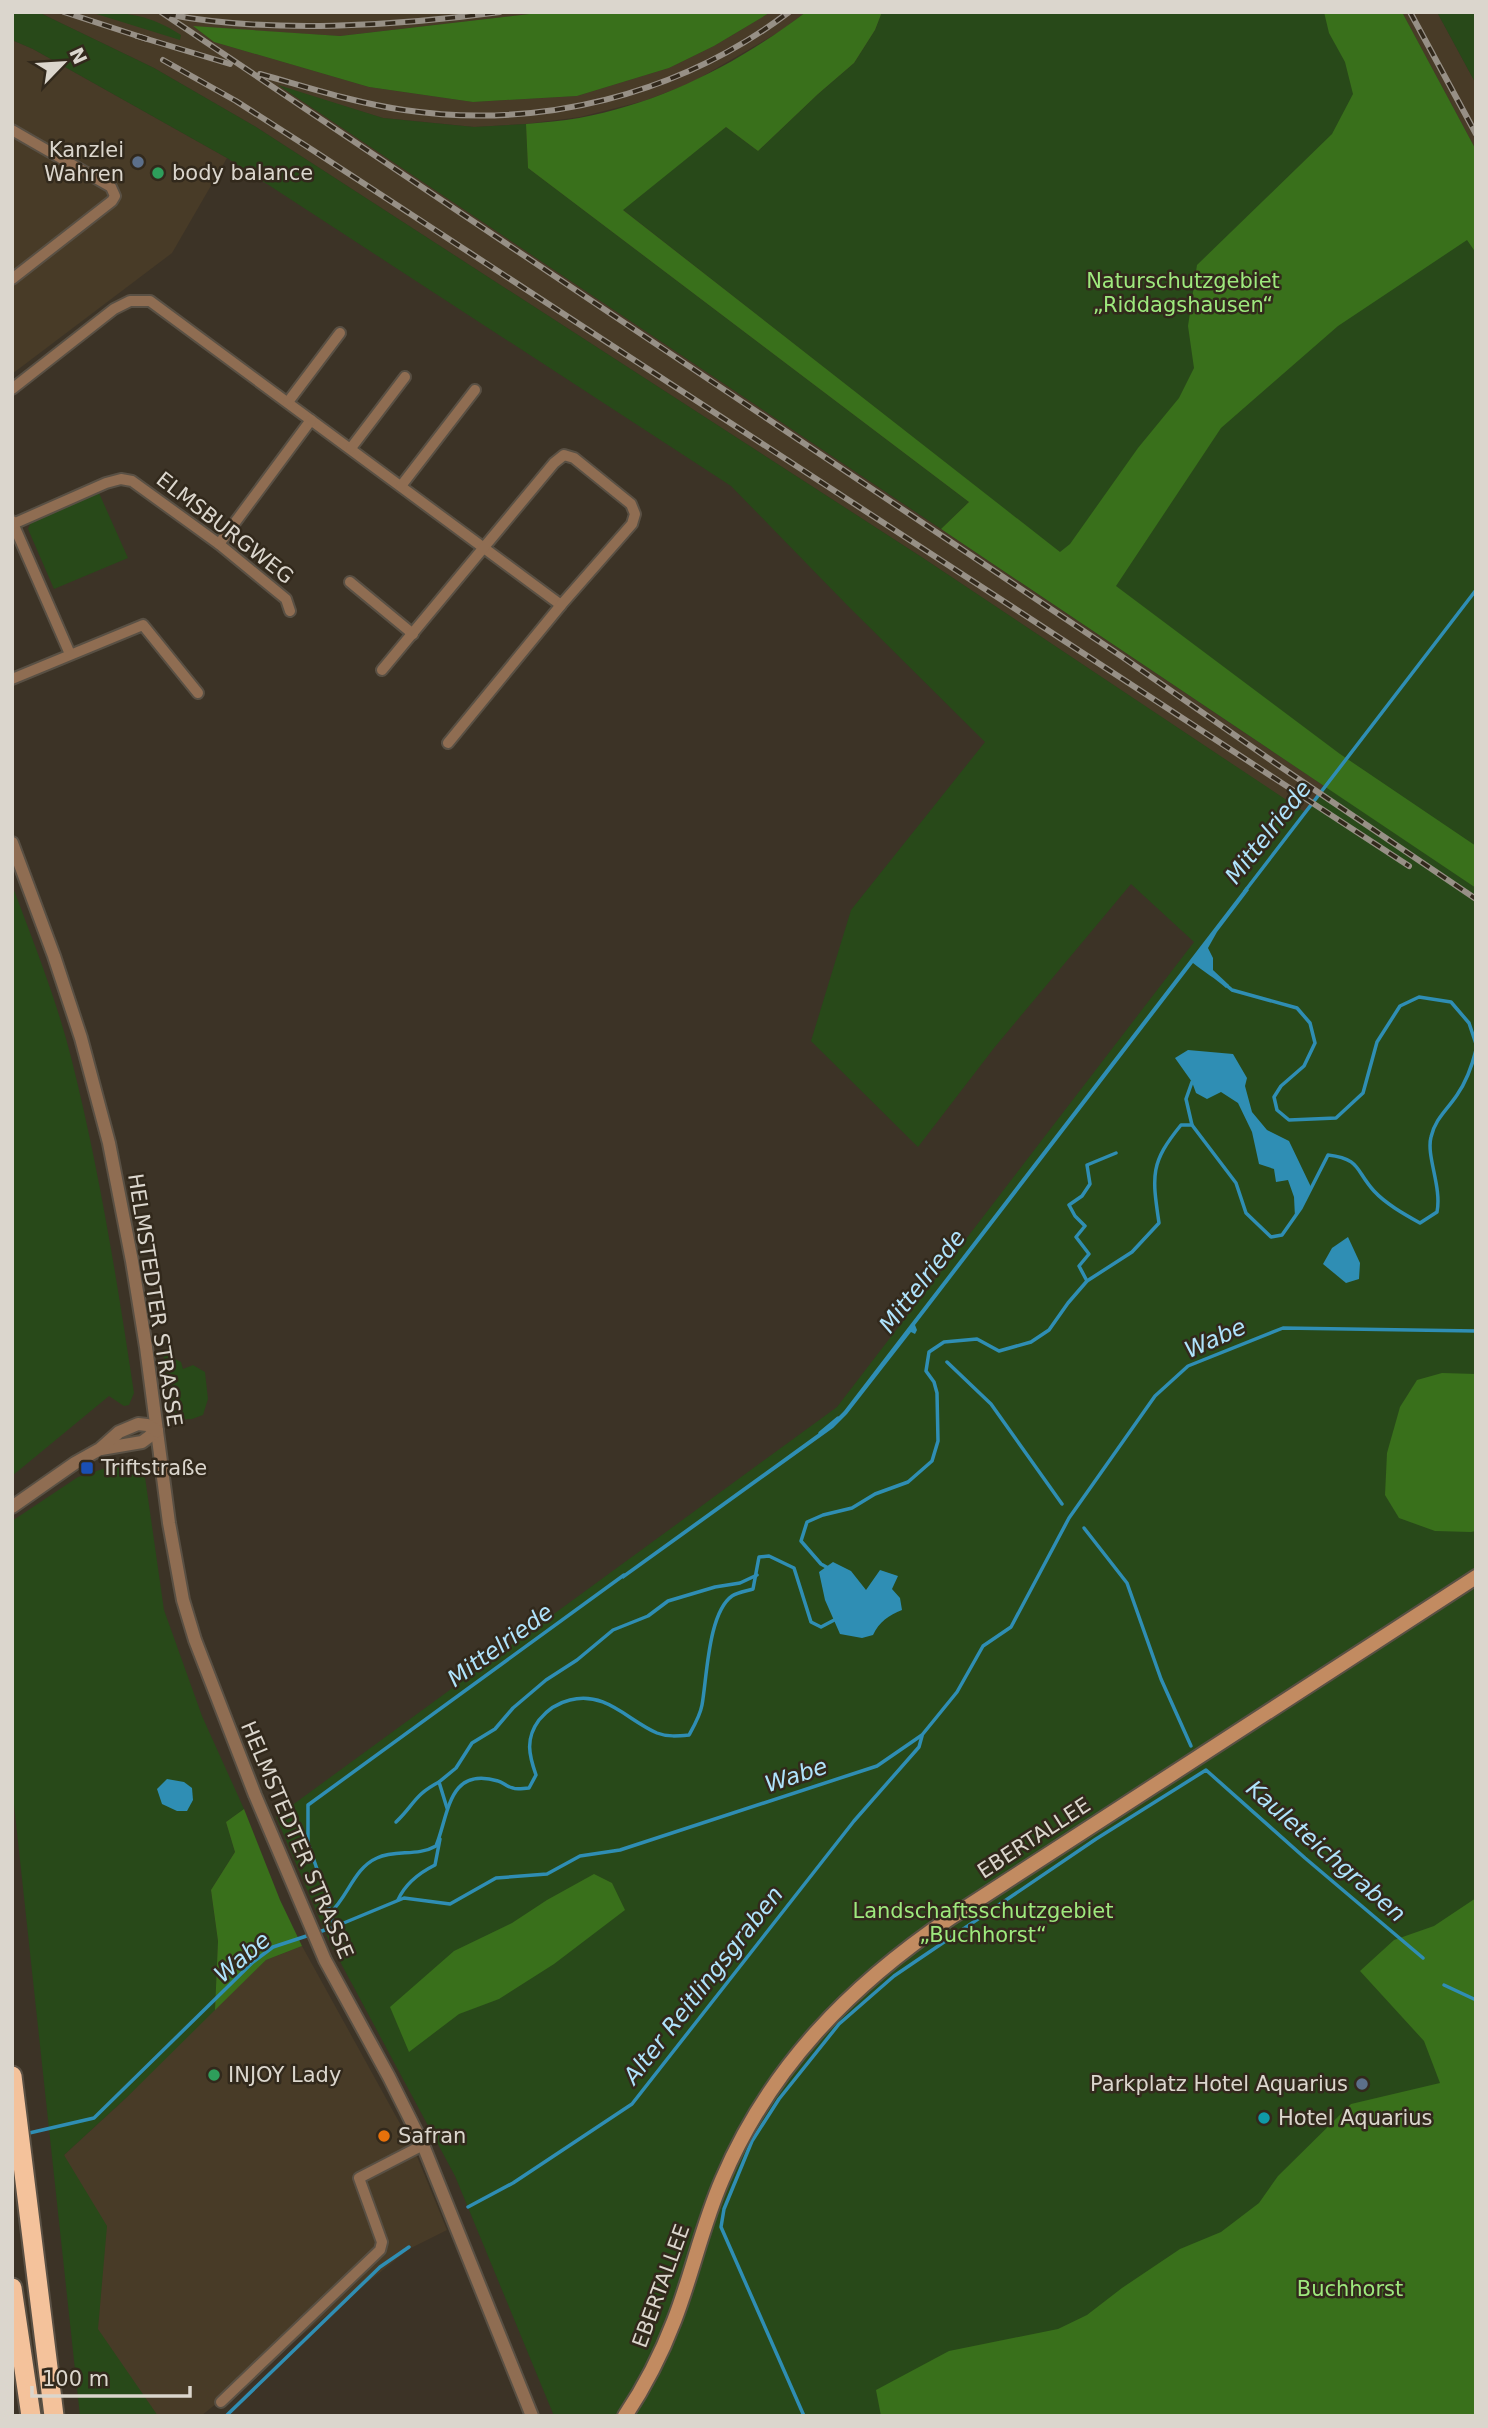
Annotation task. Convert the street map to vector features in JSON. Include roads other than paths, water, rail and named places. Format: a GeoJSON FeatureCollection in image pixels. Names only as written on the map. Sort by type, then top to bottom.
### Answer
{"type":"FeatureCollection","features":[{"type":"Feature","properties":{"kind":"highway"},"geometry":{"type":"LineString","coordinates":[[12,2076],[54,2416]]}},
{"type":"Feature","properties":{"kind":"highway"},"geometry":{"type":"LineString","coordinates":[[12,2288],[31,2416]]}},
{"type":"Feature","properties":{"kind":"main road","name":"EBERTALLEE"},"geometry":{"type":"LineString","coordinates":[[625,2415],[642,2392],[668,2336],[721,2181],[739,2143],[785,2069],[804,2044],[843,2003],[892,1959],[950,1919],[1476,1577]]}},
{"type":"Feature","properties":{"kind":"street"},"geometry":{"type":"LineString","coordinates":[[12,130],[111,187],[115,196],[12,279]]}},
{"type":"Feature","properties":{"kind":"street"},"geometry":{"type":"LineString","coordinates":[[12,389],[114,309],[130,301],[143,300],[157,305],[561,605]]}},
{"type":"Feature","properties":{"kind":"street"},"geometry":{"type":"LineString","coordinates":[[288,402],[340,333]]}},
{"type":"Feature","properties":{"kind":"street"},"geometry":{"type":"LineString","coordinates":[[351,448],[405,377]]}},
{"type":"Feature","properties":{"kind":"street"},"geometry":{"type":"LineString","coordinates":[[401,486],[475,390]]}},
{"type":"Feature","properties":{"kind":"street"},"geometry":{"type":"LineString","coordinates":[[219,544],[311,420]]}},
{"type":"Feature","properties":{"kind":"street"},"geometry":{"type":"LineString","coordinates":[[382,670],[554,463],[564,456],[574,458],[631,504],[635,513],[632,524],[561,605],[448,743]]}},
{"type":"Feature","properties":{"kind":"street","name":"ELMSBURGWEG"},"geometry":{"type":"LineString","coordinates":[[13,522],[106,483],[121,479],[132,481],[219,544],[286,599],[290,611]]}},
{"type":"Feature","properties":{"kind":"street"},"geometry":{"type":"LineString","coordinates":[[13,522],[70,654]]}},
{"type":"Feature","properties":{"kind":"street"},"geometry":{"type":"LineString","coordinates":[[349,582],[413,634]]}},
{"type":"Feature","properties":{"kind":"street"},"geometry":{"type":"LineString","coordinates":[[12,679],[143,625],[198,693]]}},
{"type":"Feature","properties":{"kind":"street","name":"HELMSTEDTER STRASSE"},"geometry":{"type":"LineString","coordinates":[[12,843],[81,1038],[109,1143],[132,1261],[169,1523],[187,1613],[214,1690],[324,1960],[389,2077],[423,2145],[532,2416]]}},
{"type":"Feature","properties":{"kind":"street"},"geometry":{"type":"LineString","coordinates":[[12,1507],[100,1449],[142,1442],[157,1431]]}},
{"type":"Feature","properties":{"kind":"street"},"geometry":{"type":"LineString","coordinates":[[221,2402],[380,2250],[382,2242],[359,2178],[423,2145]]}},
{"type":"Feature","properties":{"kind":"water"},"geometry":{"type":"Polygon","coordinates":[[[1246,887],[1249,890],[1208,948],[1213,958],[1213,970],[1229,985],[1226,988],[1193,963],[915,1325],[915,1334],[911,1332],[847,1414],[833,1428],[623,1579],[621,1576],[830,1425],[844,1411],[1246,887]]]}},
{"type":"Feature","properties":{"kind":"water"},"geometry":{"type":"Polygon","coordinates":[[[1188,1050],[1233,1054],[1247,1078],[1245,1086],[1252,1112],[1267,1130],[1289,1141],[1311,1187],[1295,1217],[1294,1197],[1288,1180],[1276,1182],[1274,1169],[1259,1164],[1252,1132],[1238,1103],[1221,1092],[1207,1099],[1196,1093],[1192,1082],[1175,1058],[1188,1050]]]}},
{"type":"Feature","properties":{"kind":"water"},"geometry":{"type":"Polygon","coordinates":[[[1348,1237],[1360,1263],[1359,1279],[1346,1283],[1323,1264],[1332,1248],[1348,1237]]]}},
{"type":"Feature","properties":{"kind":"water"},"geometry":{"type":"Polygon","coordinates":[[[833,1562],[851,1571],[866,1590],[880,1570],[898,1576],[892,1589],[900,1598],[902,1610],[878,1626],[873,1635],[862,1638],[840,1634],[825,1600],[819,1572],[833,1562]]]}},
{"type":"Feature","properties":{"kind":"water"},"geometry":{"type":"Polygon","coordinates":[[[167,1779],[184,1782],[192,1788],[193,1800],[187,1811],[177,1811],[162,1804],[157,1789],[167,1779]]]}},
{"type":"Feature","properties":{"kind":"waterway","name":"Mittelriede"},"geometry":{"type":"LineString","coordinates":[[1245,891],[1476,590]]}},
{"type":"Feature","properties":{"kind":"waterway"},"geometry":{"type":"LineString","coordinates":[[1226,985],[1232,990],[1297,1008],[1310,1023],[1315,1043],[1304,1066],[1281,1086],[1274,1097],[1277,1110],[1289,1120],[1336,1118],[1363,1093],[1377,1042],[1400,1006],[1419,997],[1451,1002],[1469,1023],[1476,1044]]}},
{"type":"Feature","properties":{"kind":"waterway"},"geometry":{"type":"LineString","coordinates":[[1192,1082],[1186,1099],[1192,1125],[1236,1183],[1246,1213],[1271,1237],[1282,1235],[1301,1208],[1328,1155],[1352,1163],[1379,1196],[1420,1223],[1437,1212],[1431,1137],[1438,1120],[1463,1085],[1476,1050]]}},
{"type":"Feature","properties":{"kind":"waterway"},"geometry":{"type":"LineString","coordinates":[[830,1569],[821,1564],[801,1541],[807,1522],[852,1508],[875,1494],[908,1482],[932,1461],[938,1441],[937,1393],[934,1382],[926,1371],[929,1352],[944,1342],[977,1339],[999,1351],[1031,1342],[1049,1330],[1087,1281],[1132,1252],[1159,1223],[1155,1193],[1159,1160],[1181,1125],[1192,1125]]}},
{"type":"Feature","properties":{"kind":"waterway"},"geometry":{"type":"LineString","coordinates":[[1087,1281],[1079,1266],[1089,1254],[1076,1237],[1085,1226],[1069,1205],[1082,1196],[1090,1184],[1087,1165],[1116,1153]]}},
{"type":"Feature","properties":{"kind":"waterway","name":"Wabe"},"geometry":{"type":"LineString","coordinates":[[25,2134],[94,2118],[253,1962],[273,1947],[334,1927],[404,1898],[450,1904],[496,1878],[547,1874],[580,1856],[620,1850],[877,1766],[922,1735],[957,1692],[983,1646],[1011,1627],[1069,1518],[1155,1396],[1188,1366],[1283,1328],[1476,1331]]}},
{"type":"Feature","properties":{"kind":"waterway","name":"Kauleteichgraben"},"geometry":{"type":"LineString","coordinates":[[947,1362],[991,1404],[1062,1504]]}},
{"type":"Feature","properties":{"kind":"waterway","name":"Mittelriede"},"geometry":{"type":"LineString","coordinates":[[820,1433],[838,1418]]}},
{"type":"Feature","properties":{"kind":"waterway","name":"Kauleteichgraben"},"geometry":{"type":"LineString","coordinates":[[1084,1528],[1127,1583],[1161,1679],[1191,1746]]}},
{"type":"Feature","properties":{"kind":"waterway"},"geometry":{"type":"LineString","coordinates":[[330,1913],[369,1863],[384,1855],[421,1851],[436,1846],[453,1796],[469,1780],[482,1778],[515,1789],[529,1788],[536,1775],[530,1754],[532,1734],[539,1720],[557,1705],[583,1698],[595,1700],[616,1708],[657,1733],[669,1736],[689,1735],[701,1709],[710,1647],[718,1616],[732,1596],[753,1589],[759,1557],[769,1556],[794,1568],[811,1622],[821,1627],[838,1618]]}},
{"type":"Feature","properties":{"kind":"waterway","name":"Mittelriede"},"geometry":{"type":"LineString","coordinates":[[318,1872],[308,1843],[308,1805],[624,1575]]}},
{"type":"Feature","properties":{"kind":"waterway"},"geometry":{"type":"LineString","coordinates":[[447,1808],[439,1782],[456,1768],[472,1743],[495,1729],[513,1708],[546,1680],[577,1660],[613,1630],[648,1616],[668,1601],[715,1587],[740,1583],[757,1575]]}},
{"type":"Feature","properties":{"kind":"waterway","name":"Alter Reitlingsgraben"},"geometry":{"type":"LineString","coordinates":[[468,2207],[513,2183],[632,2104],[854,1821],[919,1747],[922,1736]]}},
{"type":"Feature","properties":{"kind":"waterway"},"geometry":{"type":"LineString","coordinates":[[804,2416],[721,2227],[724,2209],[752,2141],[779,2099],[839,2024],[894,1976],[1096,1839],[1206,1770],[1423,1958]]}},
{"type":"Feature","properties":{"kind":"waterway"},"geometry":{"type":"LineString","coordinates":[[396,1822],[419,1796],[439,1782]]}},
{"type":"Feature","properties":{"kind":"waterway"},"geometry":{"type":"LineString","coordinates":[[398,1900],[413,1880],[435,1865],[440,1839]]}},
{"type":"Feature","properties":{"kind":"waterway","name":"Mittelriede"},"geometry":{"type":"LineString","coordinates":[[326,1897],[334,1927]]}},
{"type":"Feature","properties":{"kind":"waterway","name":"Kauleteichgraben"},"geometry":{"type":"LineString","coordinates":[[1444,1985],[1476,2000]]}},
{"type":"Feature","properties":{"kind":"waterway","name":"Alter Reitlingsgraben"},"geometry":{"type":"LineString","coordinates":[[226,2416],[380,2267],[409,2247]]}},
{"type":"Feature","properties":{"kind":"railway"},"geometry":{"type":"LineString","coordinates":[[64,12],[147,39]]}},
{"type":"Feature","properties":{"kind":"railway"},"geometry":{"type":"LineString","coordinates":[[161,12],[1121,656],[1476,899]]}},
{"type":"Feature","properties":{"kind":"railway"},"geometry":{"type":"LineString","coordinates":[[166,14],[247,24],[333,26],[419,21],[500,12]]}},
{"type":"Feature","properties":{"kind":"railway"},"geometry":{"type":"LineString","coordinates":[[260,74],[349,99],[404,110],[455,115],[506,115],[556,110],[606,100],[654,85],[701,65],[746,41],[789,12]]}},
{"type":"Feature","properties":{"kind":"railway"},"geometry":{"type":"LineString","coordinates":[[1410,12],[1476,134]]}},
{"type":"Feature","properties":{"kind":"railway"},"geometry":{"type":"LineString","coordinates":[[137,36],[230,64]]}},
{"type":"Feature","properties":{"kind":"railway"},"geometry":{"type":"LineString","coordinates":[[163,60],[236,101],[314,151],[1409,866]]}},
{"type":"Feature","properties":{"kind":"place","name":"Kanzlei Wahren"},"geometry":{"type":"Point","coordinates":[138,162]}},
{"type":"Feature","properties":{"kind":"place","name":"body balance"},"geometry":{"type":"Point","coordinates":[158,173]}},
{"type":"Feature","properties":{"kind":"place","name":"Triftstraße"},"geometry":{"type":"Point","coordinates":[87,1468]}},
{"type":"Feature","properties":{"kind":"place","name":"INJOY Lady"},"geometry":{"type":"Point","coordinates":[214,2075]}},
{"type":"Feature","properties":{"kind":"place","name":"Parkplatz Hotel Aquarius"},"geometry":{"type":"Point","coordinates":[1362,2084]}},
{"type":"Feature","properties":{"kind":"place","name":"Hotel Aquarius"},"geometry":{"type":"Point","coordinates":[1264,2118]}},
{"type":"Feature","properties":{"kind":"place","name":"Safran"},"geometry":{"type":"Point","coordinates":[384,2136]}},
{"type":"Feature","properties":{"kind":"park label","name":"Naturschutzgebiet „Riddagshausen“"},"geometry":{"type":"Point","coordinates":[1183,293]}},
{"type":"Feature","properties":{"kind":"park label","name":"Landschaftsschutzgebiet „Buchhorst“"},"geometry":{"type":"Point","coordinates":[983,1923]}},
{"type":"Feature","properties":{"kind":"park label","name":"Buchhorst"},"geometry":{"type":"Point","coordinates":[1350,2289]}}]}
